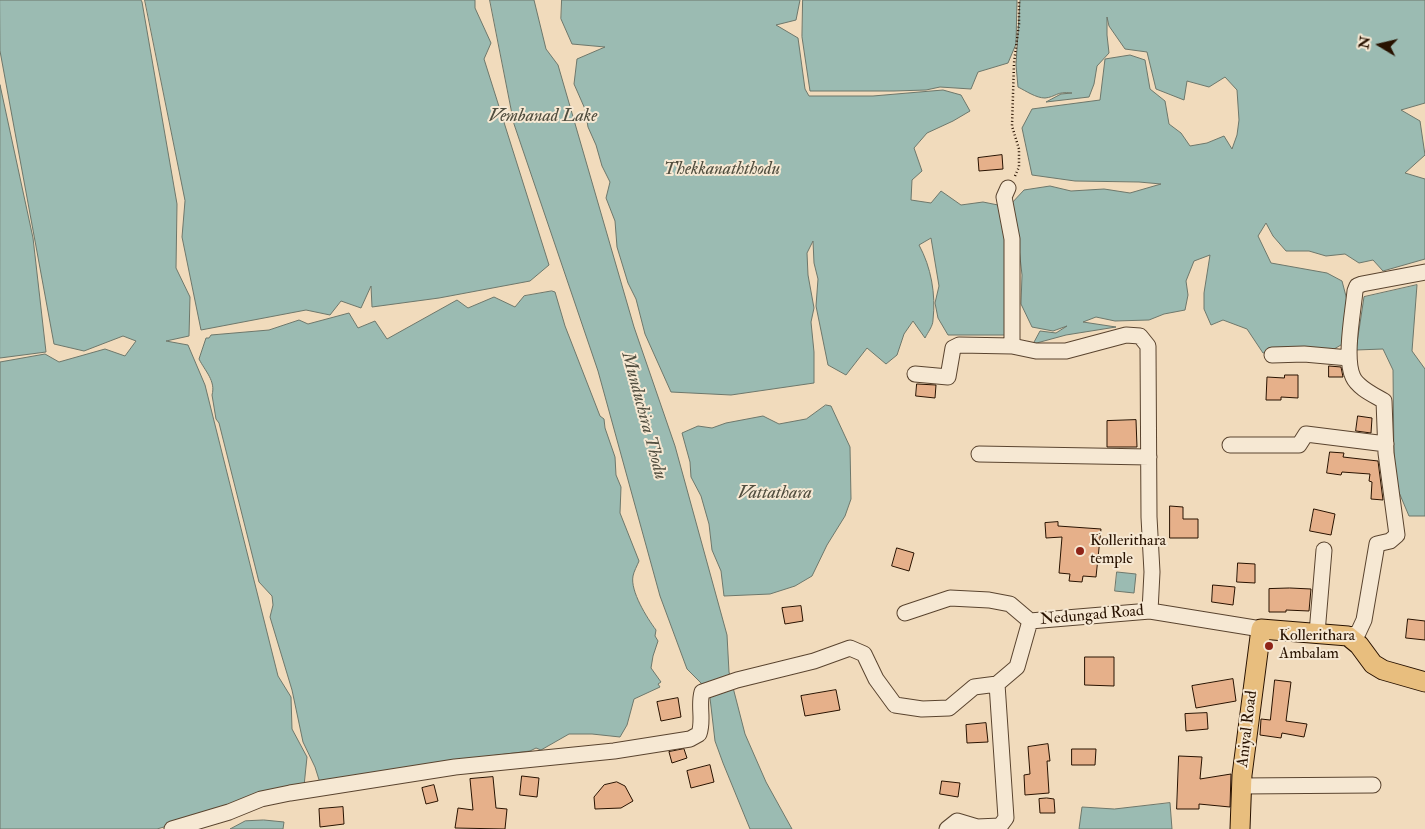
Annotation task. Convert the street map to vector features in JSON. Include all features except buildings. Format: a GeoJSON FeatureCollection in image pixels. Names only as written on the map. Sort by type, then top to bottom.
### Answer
{"type":"FeatureCollection","features":[{"type":"Feature","properties":{"kind":"main road","name":"Nedungad Road"},"geometry":{"type":"LineString","coordinates":[[1261,629],[1348,636]]}},
{"type":"Feature","properties":{"kind":"main road","name":"Aniyal Road"},"geometry":{"type":"LineString","coordinates":[[1240,829],[1241,786],[1261,629]]}},
{"type":"Feature","properties":{"kind":"main road"},"geometry":{"type":"LineString","coordinates":[[1348,636],[1374,664],[1383,670],[1425,682]]}},
{"type":"Feature","properties":{"kind":"street"},"geometry":{"type":"LineString","coordinates":[[1008,188],[1004,196],[1013,248],[1012,346]]}},
{"type":"Feature","properties":{"kind":"street"},"geometry":{"type":"LineString","coordinates":[[1348,636],[1358,633],[1364,620],[1376,544],[1390,541],[1397,535],[1386,444],[1384,402],[1363,388],[1353,378],[1349,358],[1357,286],[1425,272]]}},
{"type":"Feature","properties":{"kind":"street"},"geometry":{"type":"LineString","coordinates":[[915,374],[948,377],[952,348],[959,345],[1012,346],[1036,350],[1066,351],[1126,335],[1140,336],[1148,346],[1149,517],[1152,572],[1150,611]]}},
{"type":"Feature","properties":{"kind":"street"},"geometry":{"type":"LineString","coordinates":[[1272,356],[1304,354],[1349,358]]}},
{"type":"Feature","properties":{"kind":"street"},"geometry":{"type":"LineString","coordinates":[[1230,445],[1299,444],[1306,434],[1386,444]]}},
{"type":"Feature","properties":{"kind":"street"},"geometry":{"type":"LineString","coordinates":[[979,454],[1149,457]]}},
{"type":"Feature","properties":{"kind":"street"},"geometry":{"type":"LineString","coordinates":[[1317,633],[1324,550]]}},
{"type":"Feature","properties":{"kind":"street"},"geometry":{"type":"LineString","coordinates":[[905,613],[950,598],[989,600],[1010,604],[1030,621]]}},
{"type":"Feature","properties":{"kind":"street","name":"Nedungad Road"},"geometry":{"type":"LineString","coordinates":[[998,684],[1016,667],[1030,621],[1150,611],[1261,629]]}},
{"type":"Feature","properties":{"kind":"street"},"geometry":{"type":"LineString","coordinates":[[172,829],[261,800],[290,793],[456,768],[614,751],[690,738],[699,734],[702,724],[700,699],[702,692],[736,680],[814,661],[850,648],[864,654],[876,679],[895,705],[922,709],[949,708],[974,687],[998,684],[1006,818],[1000,826],[977,827],[957,821],[947,829]]}},
{"type":"Feature","properties":{"kind":"street"},"geometry":{"type":"LineString","coordinates":[[1241,786],[1373,784]]}},
{"type":"Feature","properties":{"kind":"path"},"geometry":{"type":"LineString","coordinates":[[1008,188],[1019,166],[1019,149],[1012,126],[1019,0]]}},
{"type":"Feature","properties":{"kind":"water"},"geometry":{"type":"Polygon","coordinates":[[[0,0],[141,0],[142,2],[177,204],[176,268],[190,297],[189,336],[166,341],[188,345],[205,385],[278,676],[291,697],[292,729],[307,757],[304,786],[157,829],[0,829],[0,362],[45,354],[59,362],[105,349],[125,356],[136,341],[123,336],[84,351],[54,344],[0,51],[0,0]]]}},
{"type":"Feature","properties":{"kind":"water"},"geometry":{"type":"Polygon","coordinates":[[[145,0],[475,0],[475,8],[491,43],[484,59],[549,265],[530,281],[439,298],[372,307],[371,286],[361,308],[341,301],[330,315],[306,310],[201,330],[182,237],[185,201],[145,0]]]}},
{"type":"Feature","properties":{"kind":"water","name":"Vembanad Lake"},"geometry":{"type":"Polygon","coordinates":[[[490,0],[534,0],[546,49],[558,65],[634,327],[675,446],[727,635],[729,672],[745,734],[766,782],[792,829],[750,829],[715,741],[710,698],[701,683],[687,669],[660,596],[598,371],[514,124],[490,0]]]}},
{"type":"Feature","properties":{"kind":"water","name":"Thekkanaththodu"},"geometry":{"type":"Polygon","coordinates":[[[562,0],[800,0],[796,20],[776,25],[798,38],[805,89],[809,96],[873,96],[943,90],[961,95],[970,111],[927,133],[914,148],[922,171],[912,180],[911,200],[931,203],[941,191],[961,205],[983,202],[1010,205],[1024,190],[1050,186],[1071,191],[1104,189],[1130,193],[1161,184],[1075,181],[1032,175],[1022,128],[1032,109],[1100,100],[1105,59],[1130,55],[1145,60],[1150,89],[1165,101],[1169,124],[1181,133],[1190,146],[1207,143],[1224,136],[1232,149],[1237,135],[1239,120],[1237,90],[1225,77],[1209,87],[1187,81],[1184,100],[1156,89],[1147,52],[1125,49],[1109,26],[1107,17],[1109,53],[1097,66],[1094,84],[1089,97],[1046,102],[1061,94],[1072,93],[1059,93],[1042,98],[1018,87],[1016,65],[1020,0],[1425,0],[1425,103],[1401,110],[1420,121],[1425,155],[1405,173],[1425,179],[1425,259],[1383,271],[1373,260],[1359,263],[1345,254],[1326,256],[1309,251],[1286,251],[1273,236],[1266,223],[1258,236],[1271,263],[1327,273],[1342,281],[1347,300],[1346,342],[1329,352],[1285,350],[1263,353],[1247,329],[1223,320],[1211,325],[1204,309],[1204,293],[1210,255],[1194,261],[1186,281],[1188,295],[1185,310],[1164,314],[1149,320],[1115,321],[1096,317],[1083,322],[1116,327],[1066,335],[1033,344],[1040,331],[1056,333],[1067,326],[1053,331],[1032,327],[1021,304],[1022,275],[1019,248],[1010,335],[948,335],[938,318],[935,303],[939,286],[931,238],[919,245],[929,272],[934,300],[933,322],[925,338],[913,321],[904,334],[897,355],[886,364],[867,348],[846,375],[828,365],[816,306],[818,279],[814,263],[813,241],[807,253],[808,275],[814,308],[811,322],[814,352],[814,383],[731,395],[671,392],[645,334],[636,299],[628,283],[617,247],[615,221],[606,198],[610,182],[602,166],[588,127],[585,109],[574,84],[577,59],[605,47],[572,44],[561,19],[562,0]]]}},
{"type":"Feature","properties":{"kind":"water"},"geometry":{"type":"Polygon","coordinates":[[[803,0],[1017,0],[1016,44],[1008,63],[978,72],[971,89],[940,87],[926,90],[894,91],[810,91],[802,37],[803,0]]]}},
{"type":"Feature","properties":{"kind":"water"},"geometry":{"type":"Polygon","coordinates":[[[0,85],[33,238],[46,352],[0,358],[0,85]]]}},
{"type":"Feature","properties":{"kind":"water"},"geometry":{"type":"Polygon","coordinates":[[[1417,285],[1412,351],[1425,369],[1425,516],[1409,516],[1398,490],[1394,464],[1393,370],[1383,349],[1356,350],[1364,297],[1417,285]]]}},
{"type":"Feature","properties":{"kind":"water"},"geometry":{"type":"Polygon","coordinates":[[[555,292],[565,326],[600,416],[604,419],[605,428],[615,457],[616,475],[621,487],[620,513],[639,561],[633,576],[634,589],[644,612],[656,630],[655,636],[658,641],[651,668],[661,682],[658,684],[660,687],[634,699],[627,725],[620,737],[569,734],[541,750],[536,748],[530,751],[466,759],[321,786],[315,767],[303,742],[292,690],[270,617],[273,605],[272,596],[259,582],[219,423],[216,419],[211,381],[199,359],[206,338],[209,338],[211,335],[269,330],[299,320],[308,324],[349,313],[358,328],[375,321],[387,339],[457,300],[468,308],[494,297],[515,307],[524,296],[555,292]]]}},
{"type":"Feature","properties":{"kind":"water","name":"Vattathara"},"geometry":{"type":"Polygon","coordinates":[[[826,405],[831,406],[850,447],[851,499],[845,516],[827,545],[812,576],[795,586],[770,594],[724,596],[721,571],[712,550],[709,524],[701,496],[691,477],[690,462],[682,433],[698,426],[712,428],[726,423],[763,416],[779,424],[806,419],[826,405]]]}},
{"type":"Feature","properties":{"kind":"water"},"geometry":{"type":"Polygon","coordinates":[[[1117,572],[1136,574],[1134,593],[1115,591],[1117,572]]]}},
{"type":"Feature","properties":{"kind":"water"},"geometry":{"type":"Polygon","coordinates":[[[1170,803],[1172,829],[1079,829],[1082,807],[1114,809],[1170,803]]]}},
{"type":"Feature","properties":{"kind":"water"},"geometry":{"type":"Polygon","coordinates":[[[245,821],[284,822],[283,829],[230,829],[245,821]]]}},
{"type":"Feature","properties":{"kind":"place","name":"Kollerithara temple"},"geometry":{"type":"Point","coordinates":[1080,551]}},
{"type":"Feature","properties":{"kind":"place","name":"Kollerithara Ambalam"},"geometry":{"type":"Point","coordinates":[1269,646]}},
{"type":"Feature","properties":{"kind":"water label","name":"Munduchira Thodu"},"geometry":{"type":"Point","coordinates":[643,416]}}]}
